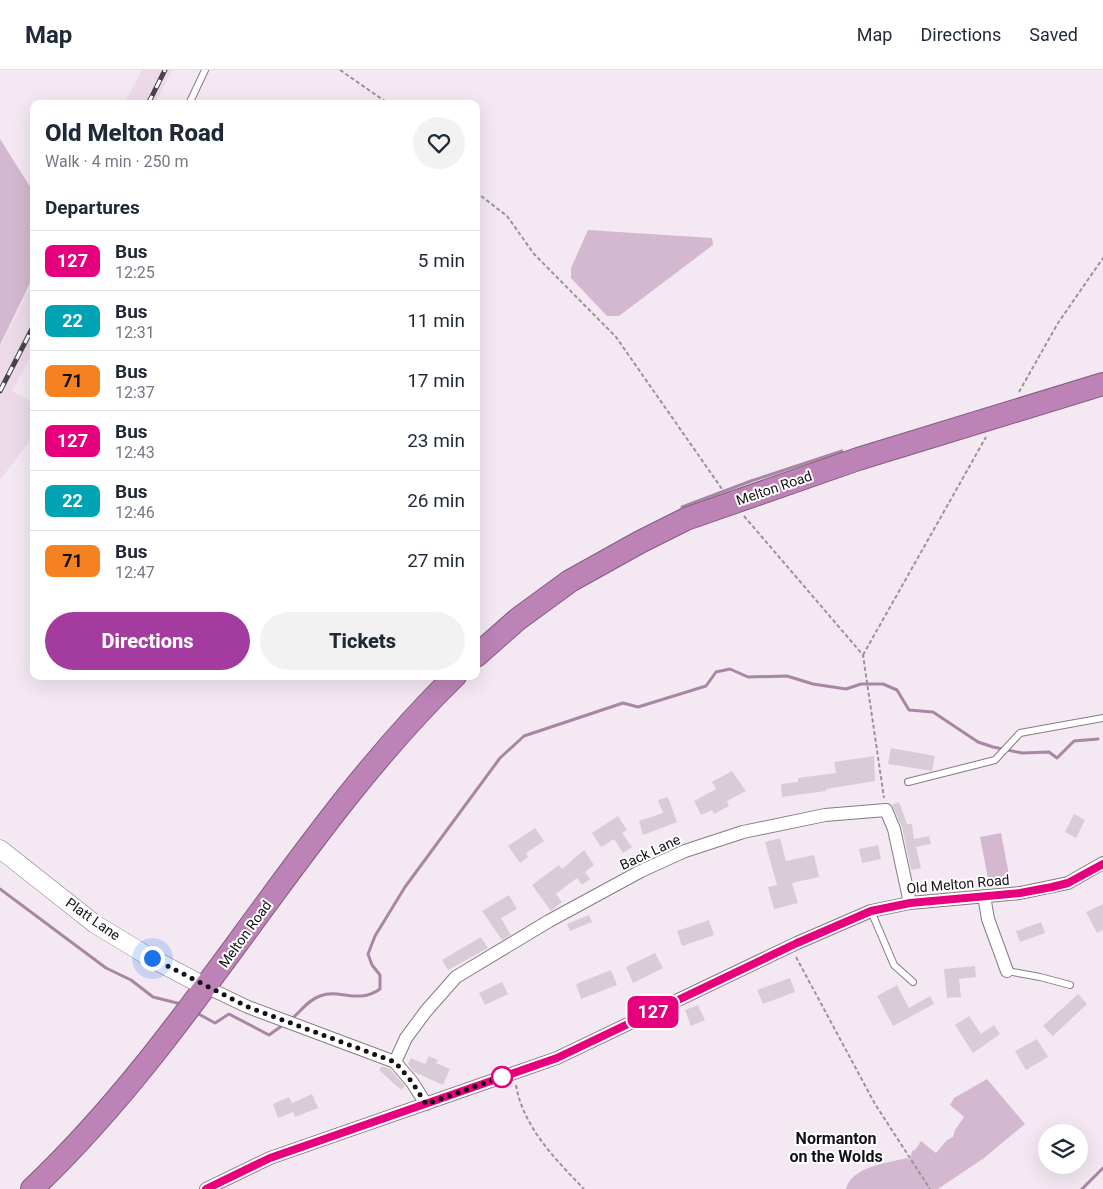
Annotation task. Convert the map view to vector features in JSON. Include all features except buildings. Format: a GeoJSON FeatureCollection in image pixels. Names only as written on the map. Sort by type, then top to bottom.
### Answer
{"type":"FeatureCollection","features":[{"type":"Feature","properties":{"kind":"highway","name":"Melton Road"},"geometry":{"type":"LineString","coordinates":[[480,652],[518,619],[570,581],[640,542],[686,520],[731,502],[986,419],[1103,384]]}},
{"type":"Feature","properties":{"kind":"highway","name":"Melton Road"},"geometry":{"type":"LineString","coordinates":[[32,1189],[117,1099],[206,987],[374,764],[405,726],[451,680]]}},
{"type":"Feature","properties":{"kind":"street"},"geometry":{"type":"LineString","coordinates":[[886,810],[894,829],[910,903]]}},
{"type":"Feature","properties":{"kind":"street","name":"Back Lane"},"geometry":{"type":"LineString","coordinates":[[395,1062],[406,1038],[426,1011],[456,977],[640,871],[685,851],[743,832],[825,815],[886,810]]}},
{"type":"Feature","properties":{"kind":"street","name":"Platt Lane"},"geometry":{"type":"LineString","coordinates":[[0,849],[95,924],[152,958],[248,1007],[395,1062],[412,1082],[426,1104]]}},
{"type":"Feature","properties":{"kind":"street","name":"Old Melton Road"},"geometry":{"type":"LineString","coordinates":[[206,1189],[270,1158],[557,1058],[790,946],[871,911],[910,903],[1020,893],[1068,883],[1103,864]]}},
{"type":"Feature","properties":{"kind":"street"},"geometry":{"type":"LineString","coordinates":[[984,896],[988,919],[1007,971]]}},
{"type":"Feature","properties":{"kind":"lane"},"geometry":{"type":"LineString","coordinates":[[191,100],[205,70]]}},
{"type":"Feature","properties":{"kind":"lane"},"geometry":{"type":"LineString","coordinates":[[908,782],[994,760],[1020,733],[1103,718]]}},
{"type":"Feature","properties":{"kind":"lane"},"geometry":{"type":"LineString","coordinates":[[871,911],[894,965],[913,982]]}},
{"type":"Feature","properties":{"kind":"lane"},"geometry":{"type":"LineString","coordinates":[[1007,971],[1040,976],[1070,985]]}},
{"type":"Feature","properties":{"kind":"path"},"geometry":{"type":"LineString","coordinates":[[340,70],[383,100]]}},
{"type":"Feature","properties":{"kind":"path"},"geometry":{"type":"LineString","coordinates":[[480,195],[507,216],[534,254],[616,337],[731,502],[863,655],[886,810]]}},
{"type":"Feature","properties":{"kind":"path"},"geometry":{"type":"LineString","coordinates":[[1015,398],[1058,323],[1103,258]]}},
{"type":"Feature","properties":{"kind":"path"},"geometry":{"type":"LineString","coordinates":[[863,655],[986,438],[986,419]]}},
{"type":"Feature","properties":{"kind":"path"},"geometry":{"type":"LineString","coordinates":[[790,946],[876,1104],[930,1189]]}},
{"type":"Feature","properties":{"kind":"path"},"geometry":{"type":"LineString","coordinates":[[514,1073],[519,1103],[531,1125],[561,1166],[584,1189]]}},
{"type":"Feature","properties":{"kind":"shaded area"},"geometry":{"type":"Polygon","coordinates":[[[142,70],[172,70],[157,100],[126,100],[142,70]]]}},
{"type":"Feature","properties":{"kind":"shaded area"},"geometry":{"type":"Polygon","coordinates":[[[0,139],[30,187],[30,283],[0,345],[0,139]]]}},
{"type":"Feature","properties":{"kind":"shaded area"},"geometry":{"type":"Polygon","coordinates":[[[588,230],[712,238],[713,245],[619,316],[607,316],[571,278],[571,268],[588,230]]]}},
{"type":"Feature","properties":{"kind":"shaded area"},"geometry":{"type":"Polygon","coordinates":[[[30,287],[30,357],[12,391],[30,401],[30,440],[0,480],[0,347],[30,287]]]}},
{"type":"Feature","properties":{"kind":"shaded area"},"geometry":{"type":"Polygon","coordinates":[[[1001,833],[1010,880],[989,884],[980,837],[1001,833]]]}},
{"type":"Feature","properties":{"kind":"shaded area"},"geometry":{"type":"Polygon","coordinates":[[[987,1079],[1025,1124],[984,1158],[938,1189],[846,1189],[855,1175],[863,1170],[907,1158],[910,1160],[912,1151],[915,1150],[921,1141],[936,1153],[947,1140],[953,1137],[955,1130],[964,1117],[950,1105],[954,1098],[987,1079]]]}},
{"type":"Feature","properties":{"kind":"waterway"},"geometry":{"type":"LineString","coordinates":[[682,507],[751,481],[842,451]]}},
{"type":"Feature","properties":{"kind":"waterway"},"geometry":{"type":"LineString","coordinates":[[290,1020],[307,1004],[320,996],[327,994],[364,996],[380,989],[380,975],[372,965],[368,954],[375,936],[405,887],[500,758],[524,736],[623,703],[638,707],[706,686],[716,672],[730,669],[748,677],[787,676],[813,684],[846,689],[861,684],[883,684],[897,690],[909,710],[933,712],[978,742],[1022,753],[1049,752],[1057,758],[1074,741],[1098,739]]}},
{"type":"Feature","properties":{"kind":"waterway"},"geometry":{"type":"LineString","coordinates":[[0,889],[106,968],[131,980],[153,997],[181,1004]]}},
{"type":"Feature","properties":{"kind":"waterway"},"geometry":{"type":"LineString","coordinates":[[195,1012],[215,1023],[229,1014],[269,1035],[283,1025]]}},
{"type":"Feature","properties":{"kind":"waterway"},"geometry":{"type":"LineString","coordinates":[[1082,1189],[1103,1168]]}},
{"type":"Feature","properties":{"kind":"railway"},"geometry":{"type":"LineString","coordinates":[[150,100],[165,70]]}},
{"type":"Feature","properties":{"kind":"railway"},"geometry":{"type":"LineString","coordinates":[[0,391],[30,333]]}},
{"type":"Feature","properties":{"kind":"bus line","name":"127"},"geometry":{"type":"LineString","coordinates":[[206,1189],[270,1158],[557,1058],[797,943],[871,911],[910,903],[1020,893],[1052,887],[1068,883],[1103,864]]}},
{"type":"Feature","properties":{"kind":"district","name":"Normanton on the Wolds"},"geometry":{"type":"Point","coordinates":[836,1147]}},
{"type":"Feature","properties":{"kind":"route"},"geometry":{"type":"LineString","coordinates":[[152,958],[248,1007],[395,1062],[412,1082],[426,1104],[502,1077]]}}]}
